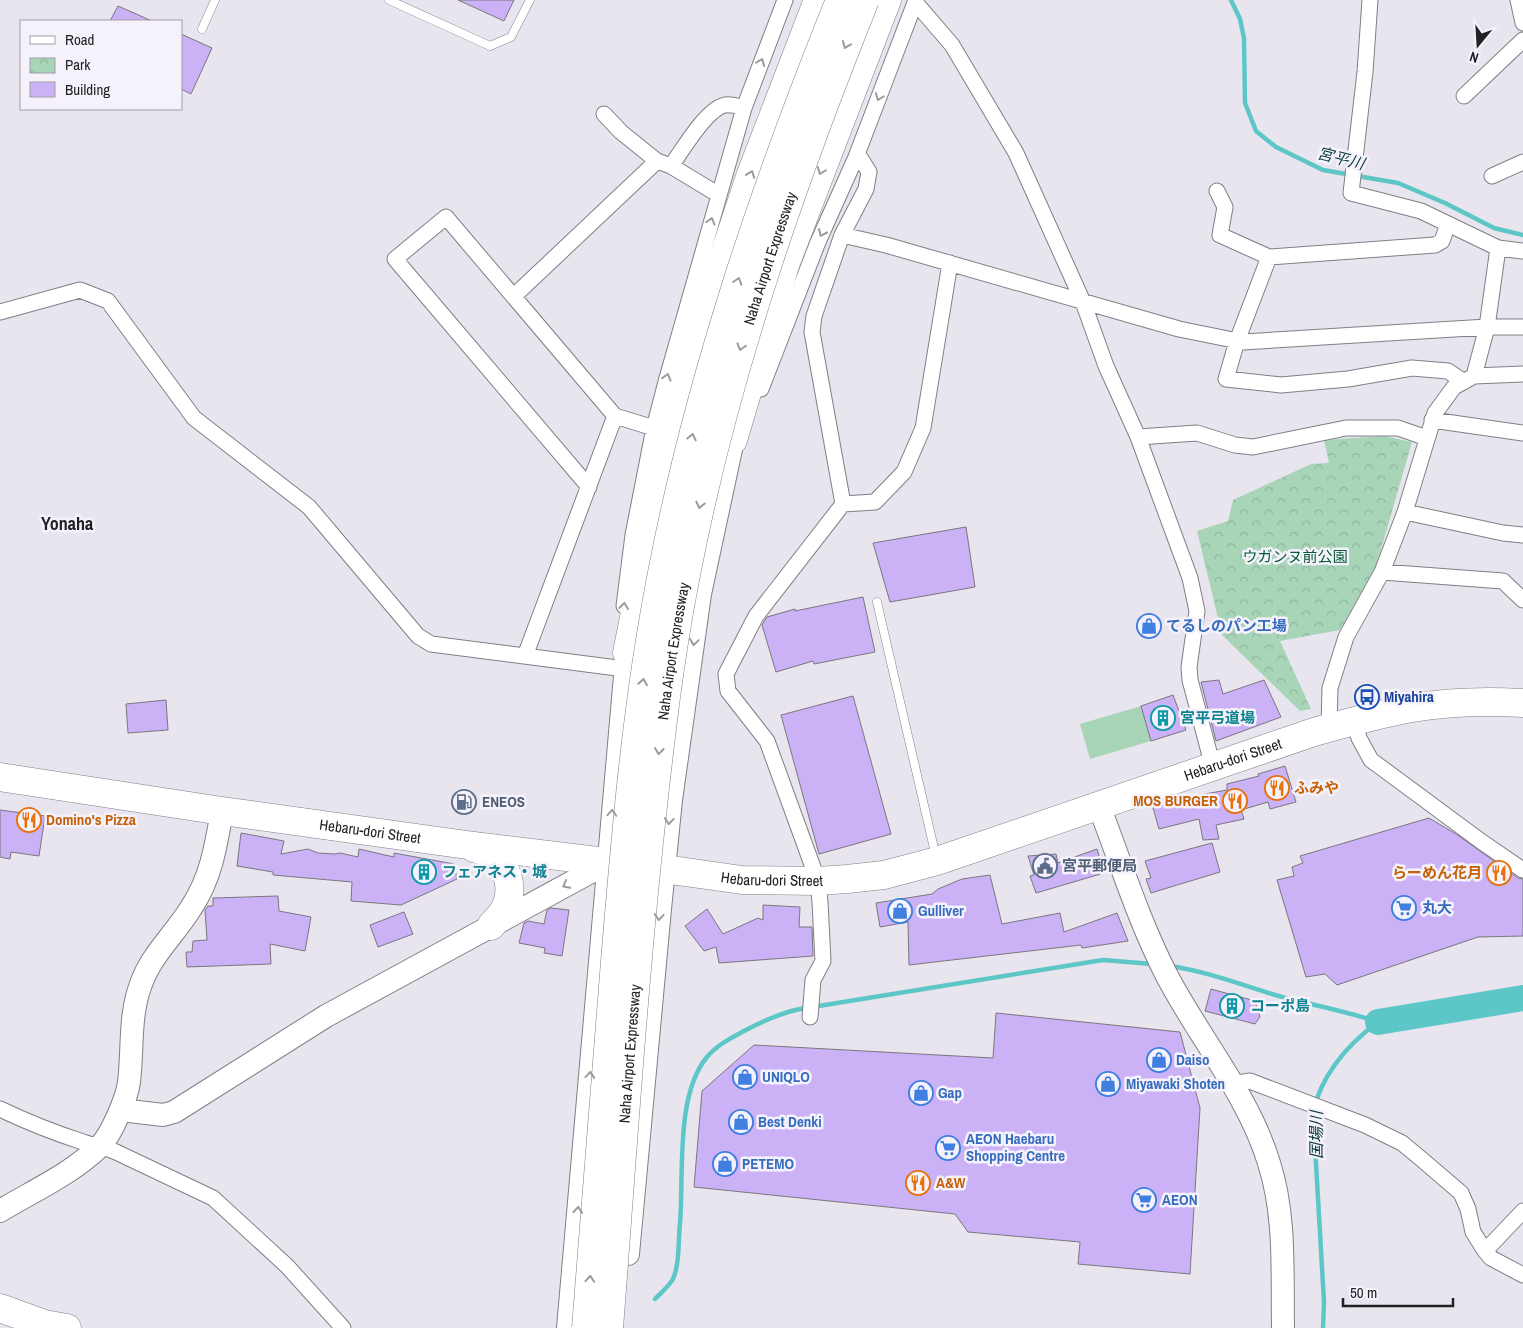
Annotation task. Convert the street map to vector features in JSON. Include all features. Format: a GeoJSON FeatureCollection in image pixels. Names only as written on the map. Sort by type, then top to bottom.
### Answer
{"type":"FeatureCollection","features":[{"type":"Feature","properties":{"kind":"highway"},"geometry":{"type":"LineString","coordinates":[[626,661],[670,436],[708,303],[751,174],[818,0]]}},
{"type":"Feature","properties":{"kind":"highway","name":"Naha Airport Expressway"},"geometry":{"type":"LineString","coordinates":[[586,1328],[620,900],[637,726],[662,572],[694,425],[720,336],[754,230],[814,64],[840,0]]}},
{"type":"Feature","properties":{"kind":"highway","name":"Naha Airport Expressway"},"geometry":{"type":"LineString","coordinates":[[609,1328],[643,898],[663,712],[684,582],[715,442],[742,341],[779,229],[836,72],[865,0]]}},
{"type":"Feature","properties":{"kind":"highway"},"geometry":{"type":"LineString","coordinates":[[733,440],[785,265],[887,0]]}},
{"type":"Feature","properties":{"kind":"highway","name":"Hebaru-dori Street"},"geometry":{"type":"LineString","coordinates":[[0,777],[222,811],[742,880],[818,881],[884,875],[937,862],[1341,724],[1412,708],[1485,702],[1523,703]]}},
{"type":"Feature","properties":{"kind":"highway"},"geometry":{"type":"LineString","coordinates":[[467,845],[493,856],[505,870],[510,886],[509,898],[504,911],[491,926]]}},
{"type":"Feature","properties":{"kind":"highway"},"geometry":{"type":"LineString","coordinates":[[0,1308],[44,1324],[67,1328]]}},
{"type":"Feature","properties":{"kind":"street"},"geometry":{"type":"LineString","coordinates":[[568,1328],[626,661],[620,633],[633,535],[654,428],[719,195],[744,108],[785,0]]}},
{"type":"Feature","properties":{"kind":"street"},"geometry":{"type":"LineString","coordinates":[[1370,0],[1365,72],[1350,193],[1421,211],[1498,248],[1523,251]]}},
{"type":"Feature","properties":{"kind":"street"},"geometry":{"type":"LineString","coordinates":[[1518,0],[1523,23]]}},
{"type":"Feature","properties":{"kind":"street"},"geometry":{"type":"LineString","coordinates":[[621,1328],[671,800],[700,594],[733,440],[746,428],[818,242],[856,157],[916,1],[952,45],[1016,153],[1083,302],[1106,366],[1138,437],[1190,578],[1197,610],[1189,667],[1190,680],[1213,767]]}},
{"type":"Feature","properties":{"kind":"street"},"geometry":{"type":"LineString","coordinates":[[1464,96],[1523,40]]}},
{"type":"Feature","properties":{"kind":"street"},"geometry":{"type":"LineString","coordinates":[[514,296],[664,164],[716,109],[723,105],[744,108]]}},
{"type":"Feature","properties":{"kind":"street"},"geometry":{"type":"LineString","coordinates":[[604,114],[621,132],[664,164],[719,195]]}},
{"type":"Feature","properties":{"kind":"street"},"geometry":{"type":"LineString","coordinates":[[809,1014],[813,980],[823,961],[818,881],[767,741],[728,691],[726,674],[756,616],[843,504],[812,332],[814,316],[842,235],[866,189],[869,172],[861,159],[856,157]]}},
{"type":"Feature","properties":{"kind":"street"},"geometry":{"type":"LineString","coordinates":[[1492,176],[1523,162]]}},
{"type":"Feature","properties":{"kind":"street"},"geometry":{"type":"LineString","coordinates":[[1217,191],[1225,207],[1220,235],[1269,257],[1435,245],[1442,242],[1448,224]]}},
{"type":"Feature","properties":{"kind":"street"},"geometry":{"type":"LineString","coordinates":[[589,487],[395,259],[446,217],[615,416],[654,428]]}},
{"type":"Feature","properties":{"kind":"street"},"geometry":{"type":"LineString","coordinates":[[842,235],[886,245],[1179,329],[1243,342],[1487,327],[1523,327]]}},
{"type":"Feature","properties":{"kind":"street"},"geometry":{"type":"LineString","coordinates":[[1468,379],[1487,327],[1498,248]]}},
{"type":"Feature","properties":{"kind":"street"},"geometry":{"type":"LineString","coordinates":[[1269,257],[1237,340],[1226,379],[1281,385],[1348,379],[1412,368],[1448,371],[1468,379]]}},
{"type":"Feature","properties":{"kind":"street"},"geometry":{"type":"LineString","coordinates":[[843,504],[875,502],[904,472],[923,428],[950,263]]}},
{"type":"Feature","properties":{"kind":"street"},"geometry":{"type":"LineString","coordinates":[[0,312],[80,290],[108,301],[194,418],[309,507],[418,636],[431,644],[526,656],[626,661]]}},
{"type":"Feature","properties":{"kind":"street"},"geometry":{"type":"LineString","coordinates":[[1523,374],[1468,379],[1454,387],[1435,413],[1404,512],[1382,572],[1346,637],[1330,688],[1341,724],[1359,738],[1371,760],[1523,870]]}},
{"type":"Feature","properties":{"kind":"street"},"geometry":{"type":"LineString","coordinates":[[526,656],[615,416]]}},
{"type":"Feature","properties":{"kind":"street"},"geometry":{"type":"LineString","coordinates":[[1432,420],[1523,433]]}},
{"type":"Feature","properties":{"kind":"street"},"geometry":{"type":"LineString","coordinates":[[1138,437],[1197,433],[1236,445],[1253,447],[1346,428],[1398,428],[1427,438]]}},
{"type":"Feature","properties":{"kind":"street"},"geometry":{"type":"LineString","coordinates":[[1404,512],[1503,533],[1523,535]]}},
{"type":"Feature","properties":{"kind":"street"},"geometry":{"type":"LineString","coordinates":[[1382,572],[1503,581],[1523,600]]}},
{"type":"Feature","properties":{"kind":"street"},"geometry":{"type":"LineString","coordinates":[[1100,806],[1127,885],[1167,976],[1232,1084],[1260,1136],[1276,1187],[1280,1215],[1283,1328]]}},
{"type":"Feature","properties":{"kind":"street"},"geometry":{"type":"LineString","coordinates":[[0,1211],[62,1174],[101,1146],[121,1110],[129,1084],[133,1018],[140,984],[148,968],[191,909],[204,887],[213,858],[222,811]]}},
{"type":"Feature","properties":{"kind":"street"},"geometry":{"type":"LineString","coordinates":[[121,1110],[163,1115],[174,1112],[326,1016],[609,862]]}},
{"type":"Feature","properties":{"kind":"street"},"geometry":{"type":"LineString","coordinates":[[1232,1084],[1250,1081],[1365,1125],[1402,1144],[1461,1193],[1468,1209],[1473,1232],[1491,1258],[1523,1275]]}},
{"type":"Feature","properties":{"kind":"street"},"geometry":{"type":"LineString","coordinates":[[0,1110],[86,1143],[101,1146],[213,1198],[286,1266],[343,1328]]}},
{"type":"Feature","properties":{"kind":"street"},"geometry":{"type":"LineString","coordinates":[[1485,1251],[1523,1211]]}},
{"type":"Feature","properties":{"kind":"lane"},"geometry":{"type":"LineString","coordinates":[[202,29],[215,0]]}},
{"type":"Feature","properties":{"kind":"lane"},"geometry":{"type":"LineString","coordinates":[[389,0],[490,46],[511,37],[530,0]]}},
{"type":"Feature","properties":{"kind":"lane"},"geometry":{"type":"LineString","coordinates":[[877,602],[937,862]]}},
{"type":"Feature","properties":{"kind":"green space","name":"ウガンヌ前公園"},"geometry":{"type":"Polygon","coordinates":[[[1384,436],[1412,442],[1375,570],[1340,630],[1280,641],[1311,709],[1300,711],[1222,635],[1197,531],[1228,521],[1233,500],[1311,464],[1329,463],[1324,440],[1384,436]]]}},
{"type":"Feature","properties":{"kind":"green space"},"geometry":{"type":"Polygon","coordinates":[[[1141,706],[1151,741],[1090,759],[1080,724],[1141,706]]]}},
{"type":"Feature","properties":{"kind":"building"},"geometry":{"type":"Polygon","coordinates":[[[458,0],[514,0],[504,21],[458,0]]]}},
{"type":"Feature","properties":{"kind":"building"},"geometry":{"type":"Polygon","coordinates":[[[118,6],[150,20],[111,20],[118,6]]]}},
{"type":"Feature","properties":{"kind":"building"},"geometry":{"type":"Polygon","coordinates":[[[182,34],[212,48],[191,94],[182,90],[182,34]]]}},
{"type":"Feature","properties":{"kind":"building"},"geometry":{"type":"Polygon","coordinates":[[[966,527],[975,587],[890,602],[873,543],[966,527]]]}},
{"type":"Feature","properties":{"kind":"building"},"geometry":{"type":"Polygon","coordinates":[[[863,597],[875,652],[814,664],[813,661],[776,672],[762,625],[767,617],[795,609],[795,611],[863,597]]]}},
{"type":"Feature","properties":{"kind":"building"},"geometry":{"type":"Polygon","coordinates":[[[1219,680],[1223,694],[1264,680],[1281,717],[1216,741],[1201,682],[1219,680]]]}},
{"type":"Feature","properties":{"kind":"building","name":"宮平弓道場"},"geometry":{"type":"Polygon","coordinates":[[[1173,695],[1186,730],[1151,741],[1141,706],[1173,695]]]}},
{"type":"Feature","properties":{"kind":"building"},"geometry":{"type":"Polygon","coordinates":[[[853,696],[891,834],[819,854],[781,715],[853,696]]]}},
{"type":"Feature","properties":{"kind":"building"},"geometry":{"type":"Polygon","coordinates":[[[166,700],[168,730],[128,733],[126,704],[166,700]]]}},
{"type":"Feature","properties":{"kind":"building"},"geometry":{"type":"Polygon","coordinates":[[[1285,766],[1296,802],[1270,809],[1268,802],[1241,810],[1244,819],[1216,825],[1219,839],[1203,840],[1199,819],[1159,829],[1153,808],[1194,798],[1194,796],[1227,790],[1227,784],[1259,776],[1258,774],[1285,766]]]}},
{"type":"Feature","properties":{"kind":"building"},"geometry":{"type":"Polygon","coordinates":[[[0,810],[45,816],[39,856],[11,852],[10,859],[0,857],[0,810]]]}},
{"type":"Feature","properties":{"kind":"building","name":"丸大"},"geometry":{"type":"Polygon","coordinates":[[[1429,818],[1456,834],[1518,878],[1523,879],[1523,936],[1478,937],[1337,985],[1325,974],[1306,977],[1277,880],[1294,876],[1292,867],[1303,863],[1300,856],[1429,818]]]}},
{"type":"Feature","properties":{"kind":"building"},"geometry":{"type":"Polygon","coordinates":[[[241,833],[284,841],[281,854],[308,849],[318,853],[340,853],[358,857],[359,849],[394,857],[394,853],[454,864],[457,879],[401,905],[351,901],[352,882],[273,875],[273,872],[237,866],[241,833]]]}},
{"type":"Feature","properties":{"kind":"building"},"geometry":{"type":"Polygon","coordinates":[[[1212,843],[1220,872],[1151,893],[1146,879],[1151,878],[1145,861],[1212,843]]]}},
{"type":"Feature","properties":{"kind":"building"},"geometry":{"type":"Polygon","coordinates":[[[1097,849],[1104,873],[1036,893],[1030,876],[1034,875],[1028,856],[1056,854],[1058,863],[1097,849]]]}},
{"type":"Feature","properties":{"kind":"building"},"geometry":{"type":"Polygon","coordinates":[[[990,875],[1002,924],[1060,913],[1064,932],[1117,913],[1128,941],[1082,948],[1081,945],[909,965],[908,922],[880,927],[876,903],[932,894],[938,889],[962,879],[990,875]]]}},
{"type":"Feature","properties":{"kind":"building"},"geometry":{"type":"Polygon","coordinates":[[[278,896],[279,911],[311,917],[305,951],[270,944],[271,964],[187,967],[186,952],[192,952],[193,941],[207,940],[205,910],[208,906],[213,906],[213,898],[278,896]]]}},
{"type":"Feature","properties":{"kind":"building"},"geometry":{"type":"Polygon","coordinates":[[[763,905],[800,907],[799,927],[812,927],[813,956],[719,963],[716,947],[704,951],[685,926],[707,909],[723,934],[758,918],[763,920],[763,905]]]}},
{"type":"Feature","properties":{"kind":"building"},"geometry":{"type":"Polygon","coordinates":[[[551,908],[569,910],[562,956],[544,953],[545,948],[519,943],[524,923],[528,921],[544,924],[547,910],[551,908]]]}},
{"type":"Feature","properties":{"kind":"building"},"geometry":{"type":"Polygon","coordinates":[[[404,912],[413,934],[378,947],[370,925],[404,912]]]}},
{"type":"Feature","properties":{"kind":"building","name":"コーポ島"},"geometry":{"type":"Polygon","coordinates":[[[1211,989],[1255,1001],[1260,1017],[1255,1024],[1205,1011],[1211,989]]]}},
{"type":"Feature","properties":{"kind":"building","name":"AEON Haebaru Shopping Centre"},"geometry":{"type":"Polygon","coordinates":[[[996,1013],[1180,1032],[1200,1108],[1190,1274],[1078,1264],[1080,1242],[968,1232],[955,1214],[694,1187],[702,1091],[754,1045],[993,1058],[996,1013]]]}},
{"type":"Feature","properties":{"kind":"waterway","name":"宮平川"},"geometry":{"type":"LineString","coordinates":[[1231,0],[1240,19],[1244,38],[1245,103],[1256,131],[1276,147],[1323,170],[1398,183],[1445,203],[1494,228],[1523,235]]}},
{"type":"Feature","properties":{"kind":"waterway"},"geometry":{"type":"LineString","coordinates":[[655,1299],[671,1282],[677,1266],[683,1137],[685,1114],[690,1092],[697,1073],[707,1057],[724,1042],[765,1021],[800,1009],[1103,960],[1152,964]]}},
{"type":"Feature","properties":{"kind":"waterway"},"geometry":{"type":"LineString","coordinates":[[1170,966],[1200,972],[1289,999],[1378,1022]]}},
{"type":"Feature","properties":{"kind":"waterway","name":"国場川"},"geometry":{"type":"LineString","coordinates":[[1378,1022],[1523,998]]}},
{"type":"Feature","properties":{"kind":"waterway","name":"国場川"},"geometry":{"type":"LineString","coordinates":[[1323,1328],[1324,1302],[1313,1112],[1323,1085],[1337,1061],[1356,1040],[1378,1022]]}},
{"type":"Feature","properties":{"kind":"place","name":"てるしのパン工場"},"geometry":{"type":"Point","coordinates":[1149,626]}},
{"type":"Feature","properties":{"kind":"place","name":"Miyahira"},"geometry":{"type":"Point","coordinates":[1367,697]}},
{"type":"Feature","properties":{"kind":"place","name":"宮平弓道場"},"geometry":{"type":"Point","coordinates":[1163,718]}},
{"type":"Feature","properties":{"kind":"place","name":"ふみや"},"geometry":{"type":"Point","coordinates":[1277,788]}},
{"type":"Feature","properties":{"kind":"place","name":"MOS BURGER"},"geometry":{"type":"Point","coordinates":[1235,801]}},
{"type":"Feature","properties":{"kind":"place","name":"ENEOS"},"geometry":{"type":"Point","coordinates":[464,802]}},
{"type":"Feature","properties":{"kind":"place","name":"Domino's Pizza"},"geometry":{"type":"Point","coordinates":[29,820]}},
{"type":"Feature","properties":{"kind":"place","name":"宮平郵便局"},"geometry":{"type":"Point","coordinates":[1045,866]}},
{"type":"Feature","properties":{"kind":"place","name":"フェアネス・城"},"geometry":{"type":"Point","coordinates":[424,872]}},
{"type":"Feature","properties":{"kind":"place","name":"らーめん花月"},"geometry":{"type":"Point","coordinates":[1499,873]}},
{"type":"Feature","properties":{"kind":"place","name":"丸大"},"geometry":{"type":"Point","coordinates":[1404,908]}},
{"type":"Feature","properties":{"kind":"place","name":"Gulliver"},"geometry":{"type":"Point","coordinates":[900,911]}},
{"type":"Feature","properties":{"kind":"place","name":"コーポ島"},"geometry":{"type":"Point","coordinates":[1232,1006]}},
{"type":"Feature","properties":{"kind":"place","name":"Daiso"},"geometry":{"type":"Point","coordinates":[1159,1060]}},
{"type":"Feature","properties":{"kind":"place","name":"UNIQLO"},"geometry":{"type":"Point","coordinates":[745,1077]}},
{"type":"Feature","properties":{"kind":"place","name":"Miyawaki Shoten"},"geometry":{"type":"Point","coordinates":[1108,1084]}},
{"type":"Feature","properties":{"kind":"place","name":"Gap"},"geometry":{"type":"Point","coordinates":[921,1093]}},
{"type":"Feature","properties":{"kind":"place","name":"Best Denki"},"geometry":{"type":"Point","coordinates":[741,1122]}},
{"type":"Feature","properties":{"kind":"place","name":"AEON Haebaru Shopping Centre"},"geometry":{"type":"Point","coordinates":[948,1148]}},
{"type":"Feature","properties":{"kind":"place","name":"PETEMO"},"geometry":{"type":"Point","coordinates":[725,1164]}},
{"type":"Feature","properties":{"kind":"place","name":"A&W"},"geometry":{"type":"Point","coordinates":[918,1183]}},
{"type":"Feature","properties":{"kind":"place","name":"AEON"},"geometry":{"type":"Point","coordinates":[1144,1200]}},
{"type":"Feature","properties":{"kind":"district","name":"Yonaha"},"geometry":{"type":"Point","coordinates":[67,524]}}]}
